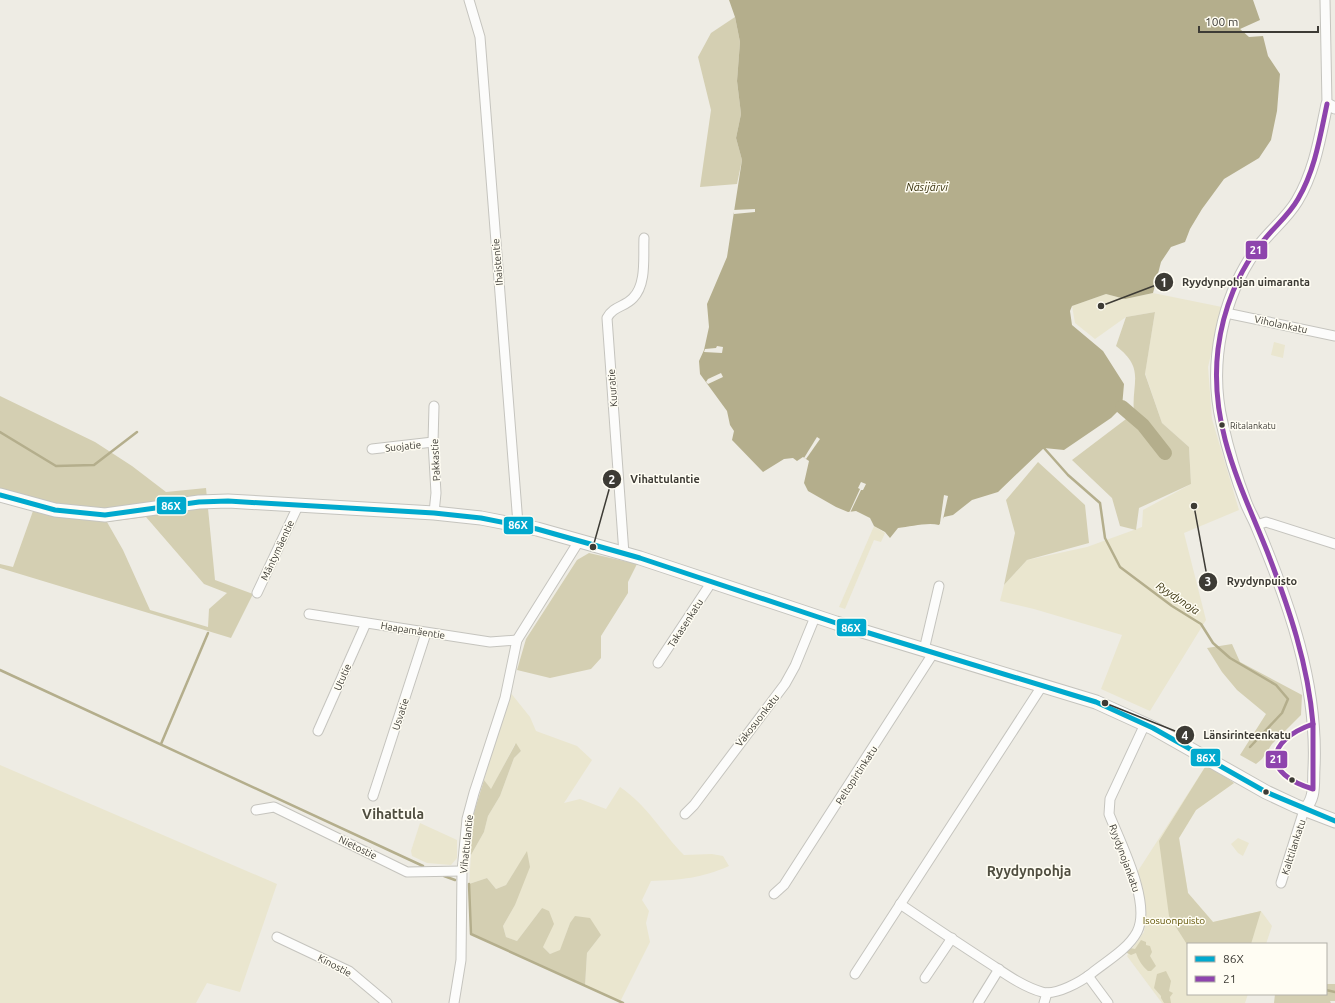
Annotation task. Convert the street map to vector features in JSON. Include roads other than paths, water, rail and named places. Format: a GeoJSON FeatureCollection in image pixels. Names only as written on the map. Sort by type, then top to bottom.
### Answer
{"type":"FeatureCollection","features":[{"type":"Feature","properties":{"kind":"main road"},"geometry":{"type":"LineString","coordinates":[[0,495],[55,510],[84,514],[126,513],[208,502],[228,501],[434,513],[518,524],[624,554],[815,617],[1096,702],[1145,724],[1252,785],[1304,810],[1335,821]]}},
{"type":"Feature","properties":{"kind":"street","name":"Ihaistentie"},"geometry":{"type":"LineString","coordinates":[[469,0],[480,37],[518,524]]}},
{"type":"Feature","properties":{"kind":"street"},"geometry":{"type":"LineString","coordinates":[[1304,810],[1312,803],[1313,790],[1314,745],[1311,692],[1295,630],[1257,526],[1246,504],[1239,482],[1219,408],[1216,364],[1218,346],[1226,313],[1238,279],[1250,259],[1296,203],[1308,179],[1316,158],[1331,106],[1329,2]]}},
{"type":"Feature","properties":{"kind":"street","name":"Kuuratie"},"geometry":{"type":"LineString","coordinates":[[624,554],[607,318],[610,311],[633,299],[640,288],[644,238]]}},
{"type":"Feature","properties":{"kind":"street","name":"Viholankatu"},"geometry":{"type":"LineString","coordinates":[[1226,313],[1335,336]]}},
{"type":"Feature","properties":{"kind":"street","name":"Pakkastie"},"geometry":{"type":"LineString","coordinates":[[434,406],[433,442],[436,494],[434,513]]}},
{"type":"Feature","properties":{"kind":"street","name":"Suojatie"},"geometry":{"type":"LineString","coordinates":[[372,449],[433,442]]}},
{"type":"Feature","properties":{"kind":"street","name":"Mäntymäentie"},"geometry":{"type":"LineString","coordinates":[[257,593],[298,506]]}},
{"type":"Feature","properties":{"kind":"street"},"geometry":{"type":"LineString","coordinates":[[1257,526],[1266,522],[1335,544]]}},
{"type":"Feature","properties":{"kind":"street","name":"Vihattulantie"},"geometry":{"type":"LineString","coordinates":[[454,1003],[461,960],[462,871],[467,819],[504,698],[517,640],[579,541]]}},
{"type":"Feature","properties":{"kind":"street","name":"Takasenkatu"},"geometry":{"type":"LineString","coordinates":[[658,663],[711,583]]}},
{"type":"Feature","properties":{"kind":"street","name":"Peltopirtinkatu"},"geometry":{"type":"LineString","coordinates":[[774,894],[784,885],[929,651],[939,586]]}},
{"type":"Feature","properties":{"kind":"street","name":"Haapamäentie"},"geometry":{"type":"LineString","coordinates":[[309,614],[490,642],[517,640]]}},
{"type":"Feature","properties":{"kind":"street","name":"Vakosuonkatu"},"geometry":{"type":"LineString","coordinates":[[685,814],[694,805],[785,684],[795,666],[815,617]]}},
{"type":"Feature","properties":{"kind":"street","name":"Ututie"},"geometry":{"type":"LineString","coordinates":[[318,731],[366,623]]}},
{"type":"Feature","properties":{"kind":"street","name":"Usvatie"},"geometry":{"type":"LineString","coordinates":[[373,796],[426,633]]}},
{"type":"Feature","properties":{"kind":"street"},"geometry":{"type":"LineString","coordinates":[[855,974],[1042,686]]}},
{"type":"Feature","properties":{"kind":"street","name":"Ryydynojankatu"},"geometry":{"type":"LineString","coordinates":[[1047,993],[1066,988],[1088,976],[1124,947],[1137,933],[1140,926],[1140,898],[1109,814],[1109,806],[1110,799],[1145,724]]}},
{"type":"Feature","properties":{"kind":"street","name":"Nietostie"},"geometry":{"type":"LineString","coordinates":[[256,810],[274,807],[407,872],[462,871]]}},
{"type":"Feature","properties":{"kind":"street","name":"Kalttilankatu"},"geometry":{"type":"LineString","coordinates":[[1281,883],[1304,810]]}},
{"type":"Feature","properties":{"kind":"street"},"geometry":{"type":"LineString","coordinates":[[900,904],[999,969],[1030,987],[1047,993],[1044,1003]]}},
{"type":"Feature","properties":{"kind":"street","name":"Kinostie"},"geometry":{"type":"LineString","coordinates":[[277,937],[349,971],[387,1003]]}},
{"type":"Feature","properties":{"kind":"street"},"geometry":{"type":"LineString","coordinates":[[925,978],[952,938]]}},
{"type":"Feature","properties":{"kind":"street"},"geometry":{"type":"LineString","coordinates":[[978,1003],[999,969]]}},
{"type":"Feature","properties":{"kind":"street"},"geometry":{"type":"LineString","coordinates":[[1088,976],[1108,1003]]}},
{"type":"Feature","properties":{"kind":"water","name":"Näsijärvi"},"geometry":{"type":"Polygon","coordinates":[[[729,0],[1253,0],[1260,20],[1240,29],[1249,37],[1263,36],[1268,56],[1280,74],[1277,111],[1271,140],[1259,158],[1224,179],[1202,209],[1190,229],[1185,242],[1171,247],[1161,262],[1153,293],[1125,299],[1106,294],[1072,306],[1070,311],[1072,325],[1103,351],[1124,384],[1122,407],[1111,418],[1064,450],[1044,448],[998,492],[972,500],[953,515],[944,517],[939,525],[924,524],[898,528],[890,538],[885,532],[874,526],[870,518],[856,511],[848,512],[836,507],[808,491],[804,483],[809,461],[803,457],[797,461],[793,458],[784,459],[763,472],[732,440],[734,431],[730,425],[727,411],[700,374],[699,361],[704,350],[709,327],[707,304],[727,257],[742,160],[736,138],[741,114],[737,81],[740,42],[735,17],[729,0]]]}},
{"type":"Feature","properties":{"kind":"waterway"},"geometry":{"type":"LineString","coordinates":[[1122,407],[1143,425],[1165,453]]}},
{"type":"Feature","properties":{"kind":"waterway"},"geometry":{"type":"LineString","coordinates":[[0,432],[56,466],[94,465],[137,432]]}},
{"type":"Feature","properties":{"kind":"waterway","name":"Ryydynoja"},"geometry":{"type":"LineString","coordinates":[[1044,448],[1068,475],[1100,503],[1105,538],[1120,567],[1172,606],[1201,624],[1213,643],[1230,658],[1276,685],[1288,699],[1282,713],[1250,747]]}},
{"type":"Feature","properties":{"kind":"waterway"},"geometry":{"type":"LineString","coordinates":[[161,744],[208,633]]}},
{"type":"Feature","properties":{"kind":"waterway"},"geometry":{"type":"LineString","coordinates":[[0,670],[423,866]]}},
{"type":"Feature","properties":{"kind":"waterway"},"geometry":{"type":"LineString","coordinates":[[444,876],[455,880]]}},
{"type":"Feature","properties":{"kind":"waterway"},"geometry":{"type":"LineString","coordinates":[[469,884],[471,934],[623,1003]]}},
{"type":"Feature","properties":{"kind":"waterway","name":"Ryydynoja"},"geometry":{"type":"LineString","coordinates":[[1327,990],[1335,992]]}},
{"type":"Feature","properties":{"kind":"place","name":"Ryydynpohjan uimaranta"},"geometry":{"type":"Point","coordinates":[1101,306]}},
{"type":"Feature","properties":{"kind":"place","name":"Ritalankatu"},"geometry":{"type":"Point","coordinates":[1222,425]}},
{"type":"Feature","properties":{"kind":"place","name":"Ryydynpuisto"},"geometry":{"type":"Point","coordinates":[1194,506]}},
{"type":"Feature","properties":{"kind":"place","name":"Vihattulantie"},"geometry":{"type":"Point","coordinates":[593,547]}},
{"type":"Feature","properties":{"kind":"place","name":"Länsirinteenkatu"},"geometry":{"type":"Point","coordinates":[1105,703]}},
{"type":"Feature","properties":{"kind":"district","name":"Vihattula"},"geometry":{"type":"Point","coordinates":[393,814]}},
{"type":"Feature","properties":{"kind":"district","name":"Ryydynpohja"},"geometry":{"type":"Point","coordinates":[1029,871]}},
{"type":"Feature","properties":{"kind":"park label","name":"Isosuonpuisto"},"geometry":{"type":"Point","coordinates":[1174,920]}}]}
